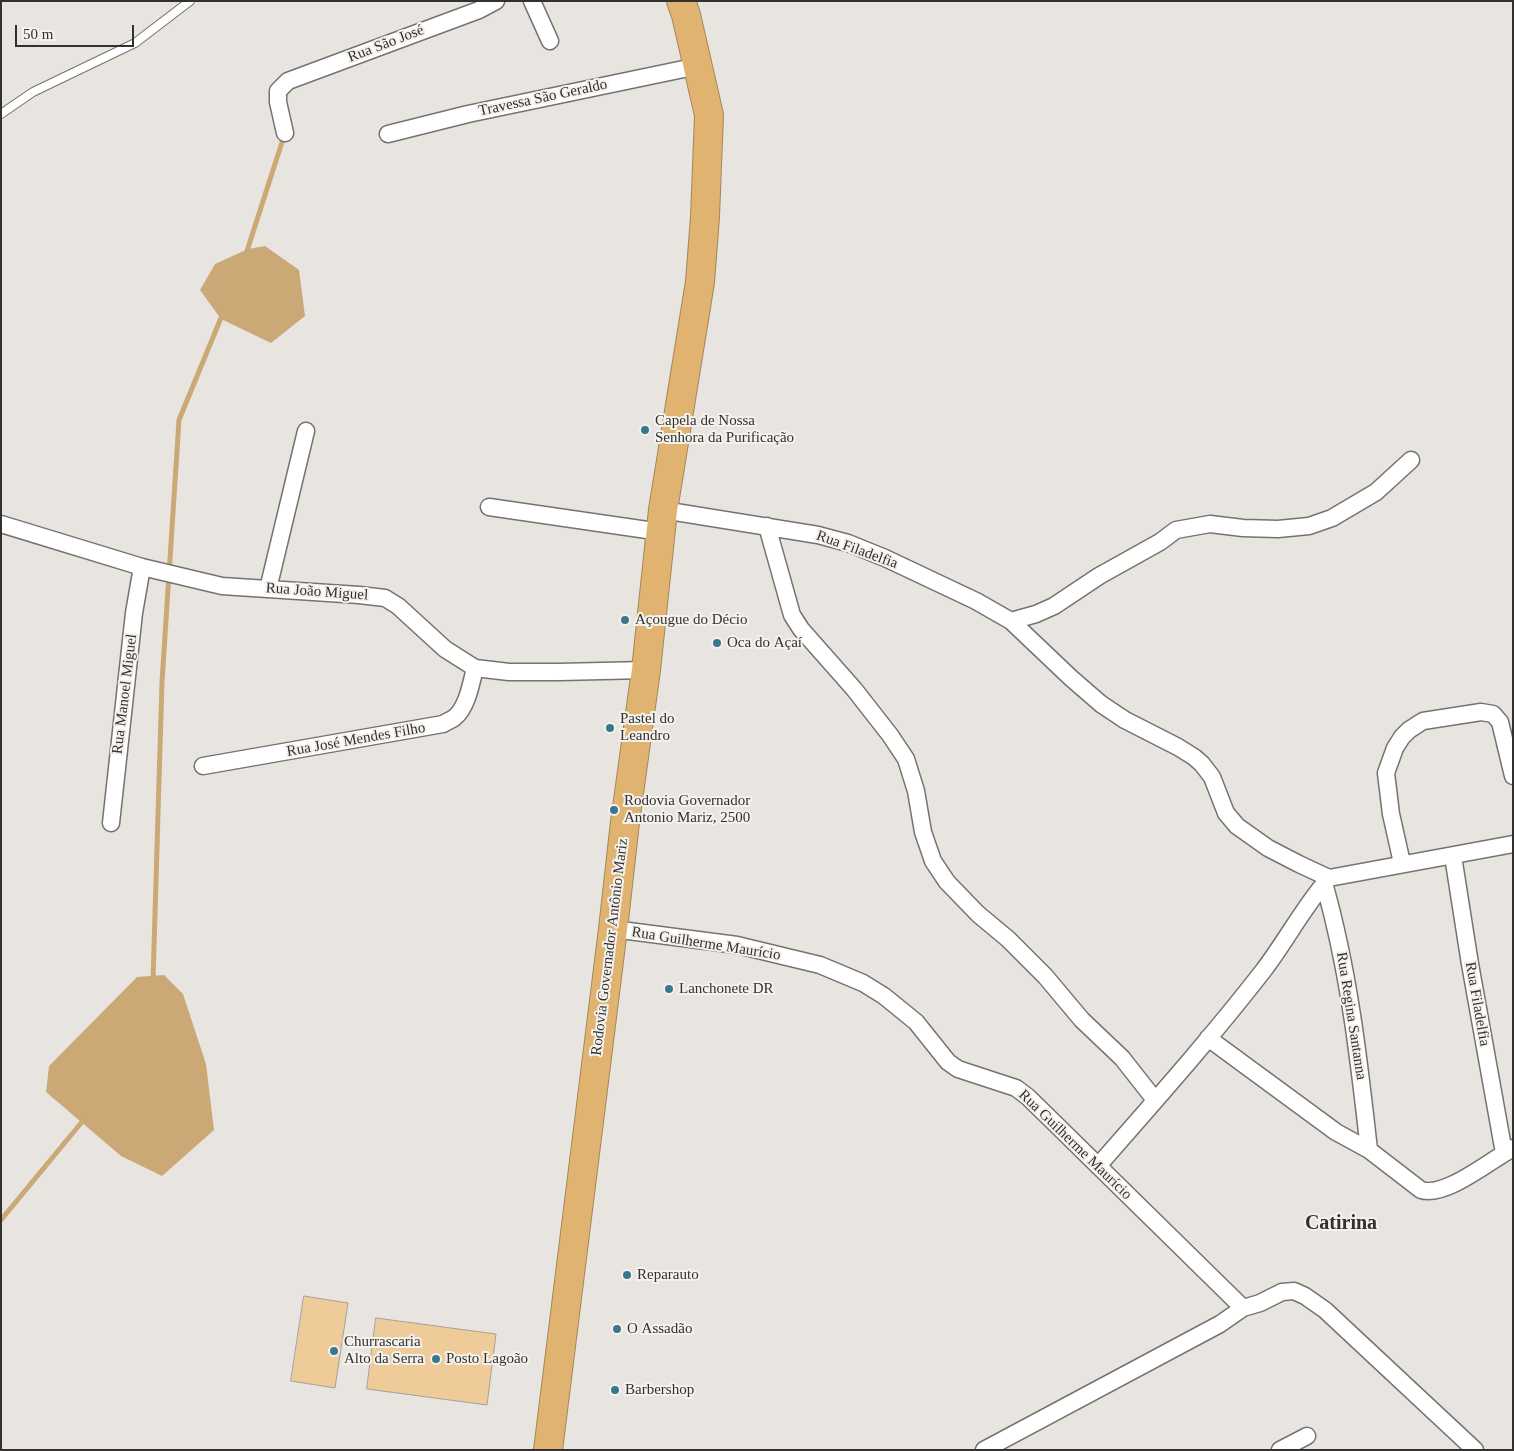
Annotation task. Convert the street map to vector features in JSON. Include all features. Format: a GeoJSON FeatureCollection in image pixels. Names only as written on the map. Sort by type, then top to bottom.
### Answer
{"type":"FeatureCollection","features":[{"type":"Feature","properties":{"kind":"highway","name":"Rodovia Governador Antônio Mariz"},"geometry":{"type":"LineString","coordinates":[[548,1450],[625,822],[646,670],[662,521],[700,282],[709,115],[686,15],[681,1]]}},
{"type":"Feature","properties":{"kind":"street","name":"Rua São José"},"geometry":{"type":"LineString","coordinates":[[285,133],[278,102],[278,91],[288,81],[479,10],[496,1]]}},
{"type":"Feature","properties":{"kind":"street"},"geometry":{"type":"LineString","coordinates":[[532,1],[550,41]]}},
{"type":"Feature","properties":{"kind":"street","name":"Travessa São Geraldo"},"geometry":{"type":"LineString","coordinates":[[388,134],[468,114],[698,66]]}},
{"type":"Feature","properties":{"kind":"street"},"geometry":{"type":"LineString","coordinates":[[268,589],[306,430]]}},
{"type":"Feature","properties":{"kind":"street"},"geometry":{"type":"LineString","coordinates":[[1011,620],[1036,614],[1054,606],[1099,576],[1160,542],[1176,530],[1210,524],[1243,528],[1278,529],[1309,526],[1332,518],[1376,492],[1411,460]]}},
{"type":"Feature","properties":{"kind":"street","name":"Rua Filadelfia"},"geometry":{"type":"LineString","coordinates":[[489,507],[662,521],[767,526],[818,535],[855,546],[931,579],[1011,620],[1101,704],[1125,720],[1178,747],[1202,764],[1212,777],[1226,813],[1237,826],[1268,848],[1327,880]]}},
{"type":"Feature","properties":{"kind":"street","name":"Rua João Miguel"},"geometry":{"type":"LineString","coordinates":[[1,524],[142,566],[222,586],[359,594],[385,598],[398,606],[444,649],[475,668],[509,672],[646,670]]}},
{"type":"Feature","properties":{"kind":"street"},"geometry":{"type":"LineString","coordinates":[[767,526],[792,615],[812,642],[854,689],[906,759],[916,791],[923,832],[933,861],[947,882],[978,914],[1008,939],[1045,976],[1082,1020],[1122,1058],[1155,1100]]}},
{"type":"Feature","properties":{"kind":"street","name":"Rua Manoel Miguel"},"geometry":{"type":"LineString","coordinates":[[110,823],[134,613],[142,566]]}},
{"type":"Feature","properties":{"kind":"street","name":"Rua José Mendes Filho"},"geometry":{"type":"LineString","coordinates":[[203,766],[443,724],[454,718],[461,711],[475,668]]}},
{"type":"Feature","properties":{"kind":"street"},"geometry":{"type":"LineString","coordinates":[[1402,863],[1391,814],[1386,773],[1395,748],[1409,730],[1423,721],[1481,712],[1493,714],[1500,722],[1513,776]]}},
{"type":"Feature","properties":{"kind":"street"},"geometry":{"type":"LineString","coordinates":[[1098,1166],[1208,1038],[1264,969],[1327,880],[1402,863],[1453,856],[1513,844]]}},
{"type":"Feature","properties":{"kind":"street","name":"Rua Filadelfia"},"geometry":{"type":"LineString","coordinates":[[1453,856],[1470,964],[1508,1150]]}},
{"type":"Feature","properties":{"kind":"street","name":"Rua Regina Santanna"},"geometry":{"type":"LineString","coordinates":[[1327,880],[1355,1028],[1369,1150]]}},
{"type":"Feature","properties":{"kind":"street","name":"Rua Guilherme Maurício"},"geometry":{"type":"LineString","coordinates":[[613,929],[756,949],[820,965],[863,983],[884,996],[916,1022],[948,1062],[958,1069],[1016,1088],[1028,1097],[1242,1308]]}},
{"type":"Feature","properties":{"kind":"street"},"geometry":{"type":"LineString","coordinates":[[1208,1038],[1336,1132],[1369,1150],[1421,1190],[1428,1192],[1464,1178],[1508,1150]]}},
{"type":"Feature","properties":{"kind":"street"},"geometry":{"type":"LineString","coordinates":[[984,1450],[1220,1324],[1242,1308],[1260,1303],[1282,1292],[1294,1291],[1325,1310],[1449,1428],[1475,1450]]}},
{"type":"Feature","properties":{"kind":"street"},"geometry":{"type":"LineString","coordinates":[[1280,1450],[1307,1436]]}},
{"type":"Feature","properties":{"kind":"lane"},"geometry":{"type":"LineString","coordinates":[[1,114],[33,92],[135,43],[190,1]]}},
{"type":"Feature","properties":{"kind":"shaded area"},"geometry":{"type":"Polygon","coordinates":[[[265,246],[299,270],[305,316],[271,343],[221,319],[200,290],[215,264],[248,249],[265,246]]]}},
{"type":"Feature","properties":{"kind":"shaded area"},"geometry":{"type":"Polygon","coordinates":[[[164,975],[183,994],[206,1064],[214,1130],[162,1176],[121,1156],[46,1092],[49,1066],[137,977],[164,975]]]}},
{"type":"Feature","properties":{"kind":"building"},"geometry":{"type":"Polygon","coordinates":[[[304,1296],[348,1303],[335,1388],[291,1381],[304,1296]]]}},
{"type":"Feature","properties":{"kind":"building"},"geometry":{"type":"Polygon","coordinates":[[[376,1318],[496,1334],[487,1405],[367,1389],[376,1318]]]}},
{"type":"Feature","properties":{"kind":"waterway"},"geometry":{"type":"LineString","coordinates":[[246,254],[284,136]]}},
{"type":"Feature","properties":{"kind":"waterway"},"geometry":{"type":"LineString","coordinates":[[153,980],[162,682],[179,420],[223,313]]}},
{"type":"Feature","properties":{"kind":"waterway"},"geometry":{"type":"LineString","coordinates":[[1,1220],[86,1117]]}},
{"type":"Feature","properties":{"kind":"place","name":"Capela de Nossa Senhora da Purificação"},"geometry":{"type":"Point","coordinates":[645,430]}},
{"type":"Feature","properties":{"kind":"place","name":"Açougue do Décio"},"geometry":{"type":"Point","coordinates":[625,620]}},
{"type":"Feature","properties":{"kind":"place","name":"Oca do Açaí"},"geometry":{"type":"Point","coordinates":[717,643]}},
{"type":"Feature","properties":{"kind":"place","name":"Pastel do Leandro"},"geometry":{"type":"Point","coordinates":[610,728]}},
{"type":"Feature","properties":{"kind":"place","name":"Rodovia Governador Antonio Mariz, 2500"},"geometry":{"type":"Point","coordinates":[614,810]}},
{"type":"Feature","properties":{"kind":"place","name":"Lanchonete DR"},"geometry":{"type":"Point","coordinates":[669,989]}},
{"type":"Feature","properties":{"kind":"place","name":"Reparauto"},"geometry":{"type":"Point","coordinates":[627,1275]}},
{"type":"Feature","properties":{"kind":"place","name":"O Assadão"},"geometry":{"type":"Point","coordinates":[617,1329]}},
{"type":"Feature","properties":{"kind":"place","name":"Churrascaria Alto da Serra"},"geometry":{"type":"Point","coordinates":[334,1351]}},
{"type":"Feature","properties":{"kind":"place","name":"Posto Lagoão"},"geometry":{"type":"Point","coordinates":[436,1359]}},
{"type":"Feature","properties":{"kind":"place","name":"Barbershop"},"geometry":{"type":"Point","coordinates":[615,1390]}},
{"type":"Feature","properties":{"kind":"district","name":"Catirina"},"geometry":{"type":"Point","coordinates":[1341,1224]}}]}
